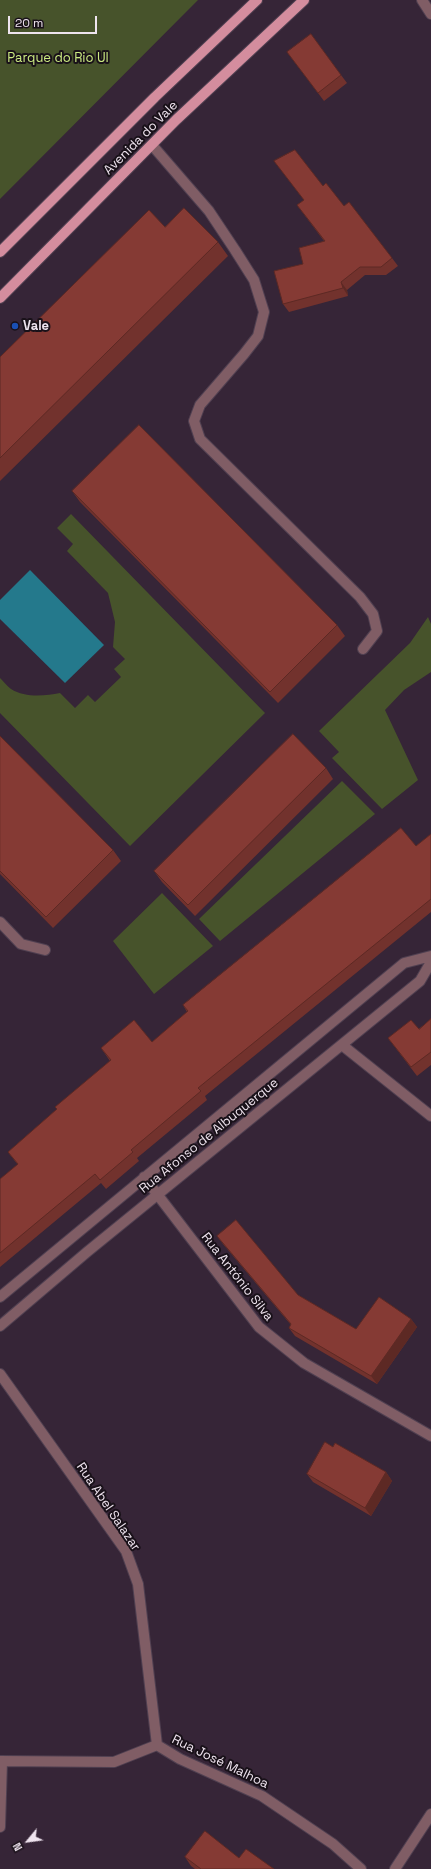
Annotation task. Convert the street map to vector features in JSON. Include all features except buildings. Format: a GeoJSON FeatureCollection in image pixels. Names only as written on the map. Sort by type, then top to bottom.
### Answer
{"type":"FeatureCollection","features":[{"type":"Feature","properties":{"kind":"main road","name":"Avenida do Vale"},"geometry":{"type":"LineString","coordinates":[[0,252],[155,98],[257,0]]}},
{"type":"Feature","properties":{"kind":"main road","name":"Avenida do Vale"},"geometry":{"type":"LineString","coordinates":[[0,298],[152,145],[259,41],[304,0]]}},
{"type":"Feature","properties":{"kind":"street"},"geometry":{"type":"LineString","coordinates":[[422,0],[431,14]]}},
{"type":"Feature","properties":{"kind":"street"},"geometry":{"type":"LineString","coordinates":[[152,145],[209,211],[254,280],[264,312],[258,336],[200,405],[194,421],[200,440],[360,597],[373,614],[377,632],[363,649]]}},
{"type":"Feature","properties":{"kind":"street"},"geometry":{"type":"LineString","coordinates":[[0,922],[21,944],[45,950]]}},
{"type":"Feature","properties":{"kind":"street","name":"Rua Afonso de Albuquerque"},"geometry":{"type":"LineString","coordinates":[[0,1297],[404,963],[431,956]]}},
{"type":"Feature","properties":{"kind":"street","name":"Rua Afonso de Albuquerque"},"geometry":{"type":"LineString","coordinates":[[0,1326],[157,1195],[420,981],[431,962]]}},
{"type":"Feature","properties":{"kind":"street"},"geometry":{"type":"LineString","coordinates":[[342,1045],[431,1116]]}},
{"type":"Feature","properties":{"kind":"street","name":"Rua António Silva"},"geometry":{"type":"LineString","coordinates":[[144,1177],[258,1328],[304,1363],[431,1436]]}},
{"type":"Feature","properties":{"kind":"street","name":"Rua Abel Salazar"},"geometry":{"type":"LineString","coordinates":[[0,1374],[126,1551],[138,1584],[157,1745]]}},
{"type":"Feature","properties":{"kind":"street","name":"Rua José Malhoa"},"geometry":{"type":"LineString","coordinates":[[1,1761],[114,1762],[157,1745],[180,1759],[262,1796],[333,1844],[361,1869]]}},
{"type":"Feature","properties":{"kind":"street"},"geometry":{"type":"LineString","coordinates":[[0,1827],[1,1761]]}},
{"type":"Feature","properties":{"kind":"street"},"geometry":{"type":"LineString","coordinates":[[395,1869],[431,1814]]}},
{"type":"Feature","properties":{"kind":"green space","name":"Parque do Rio Ul"},"geometry":{"type":"Polygon","coordinates":[[[0,0],[198,0],[0,199],[0,0]]]}},
{"type":"Feature","properties":{"kind":"green space"},"geometry":{"type":"Polygon","coordinates":[[[71,514],[265,713],[130,846],[0,713],[0,678],[11,689],[22,694],[48,695],[60,693],[75,708],[88,695],[95,702],[121,677],[114,669],[125,659],[113,647],[115,622],[108,593],[67,551],[73,544],[57,528],[71,514]]]}},
{"type":"Feature","properties":{"kind":"green space"},"geometry":{"type":"Polygon","coordinates":[[[428,617],[431,624],[431,672],[404,690],[385,710],[418,780],[382,809],[332,758],[339,752],[319,731],[410,643],[428,617]]]}},
{"type":"Feature","properties":{"kind":"green space"},"geometry":{"type":"Polygon","coordinates":[[[342,781],[375,814],[220,941],[199,919],[342,781]]]}},
{"type":"Feature","properties":{"kind":"green space"},"geometry":{"type":"Polygon","coordinates":[[[162,893],[213,946],[154,994],[113,941],[162,893]]]}},
{"type":"Feature","properties":{"kind":"water"},"geometry":{"type":"Polygon","coordinates":[[[30,570],[104,645],[65,683],[0,619],[0,600],[30,570]]]}},
{"type":"Feature","properties":{"kind":"place","name":"Vale"},"geometry":{"type":"Point","coordinates":[15,326]}}]}
